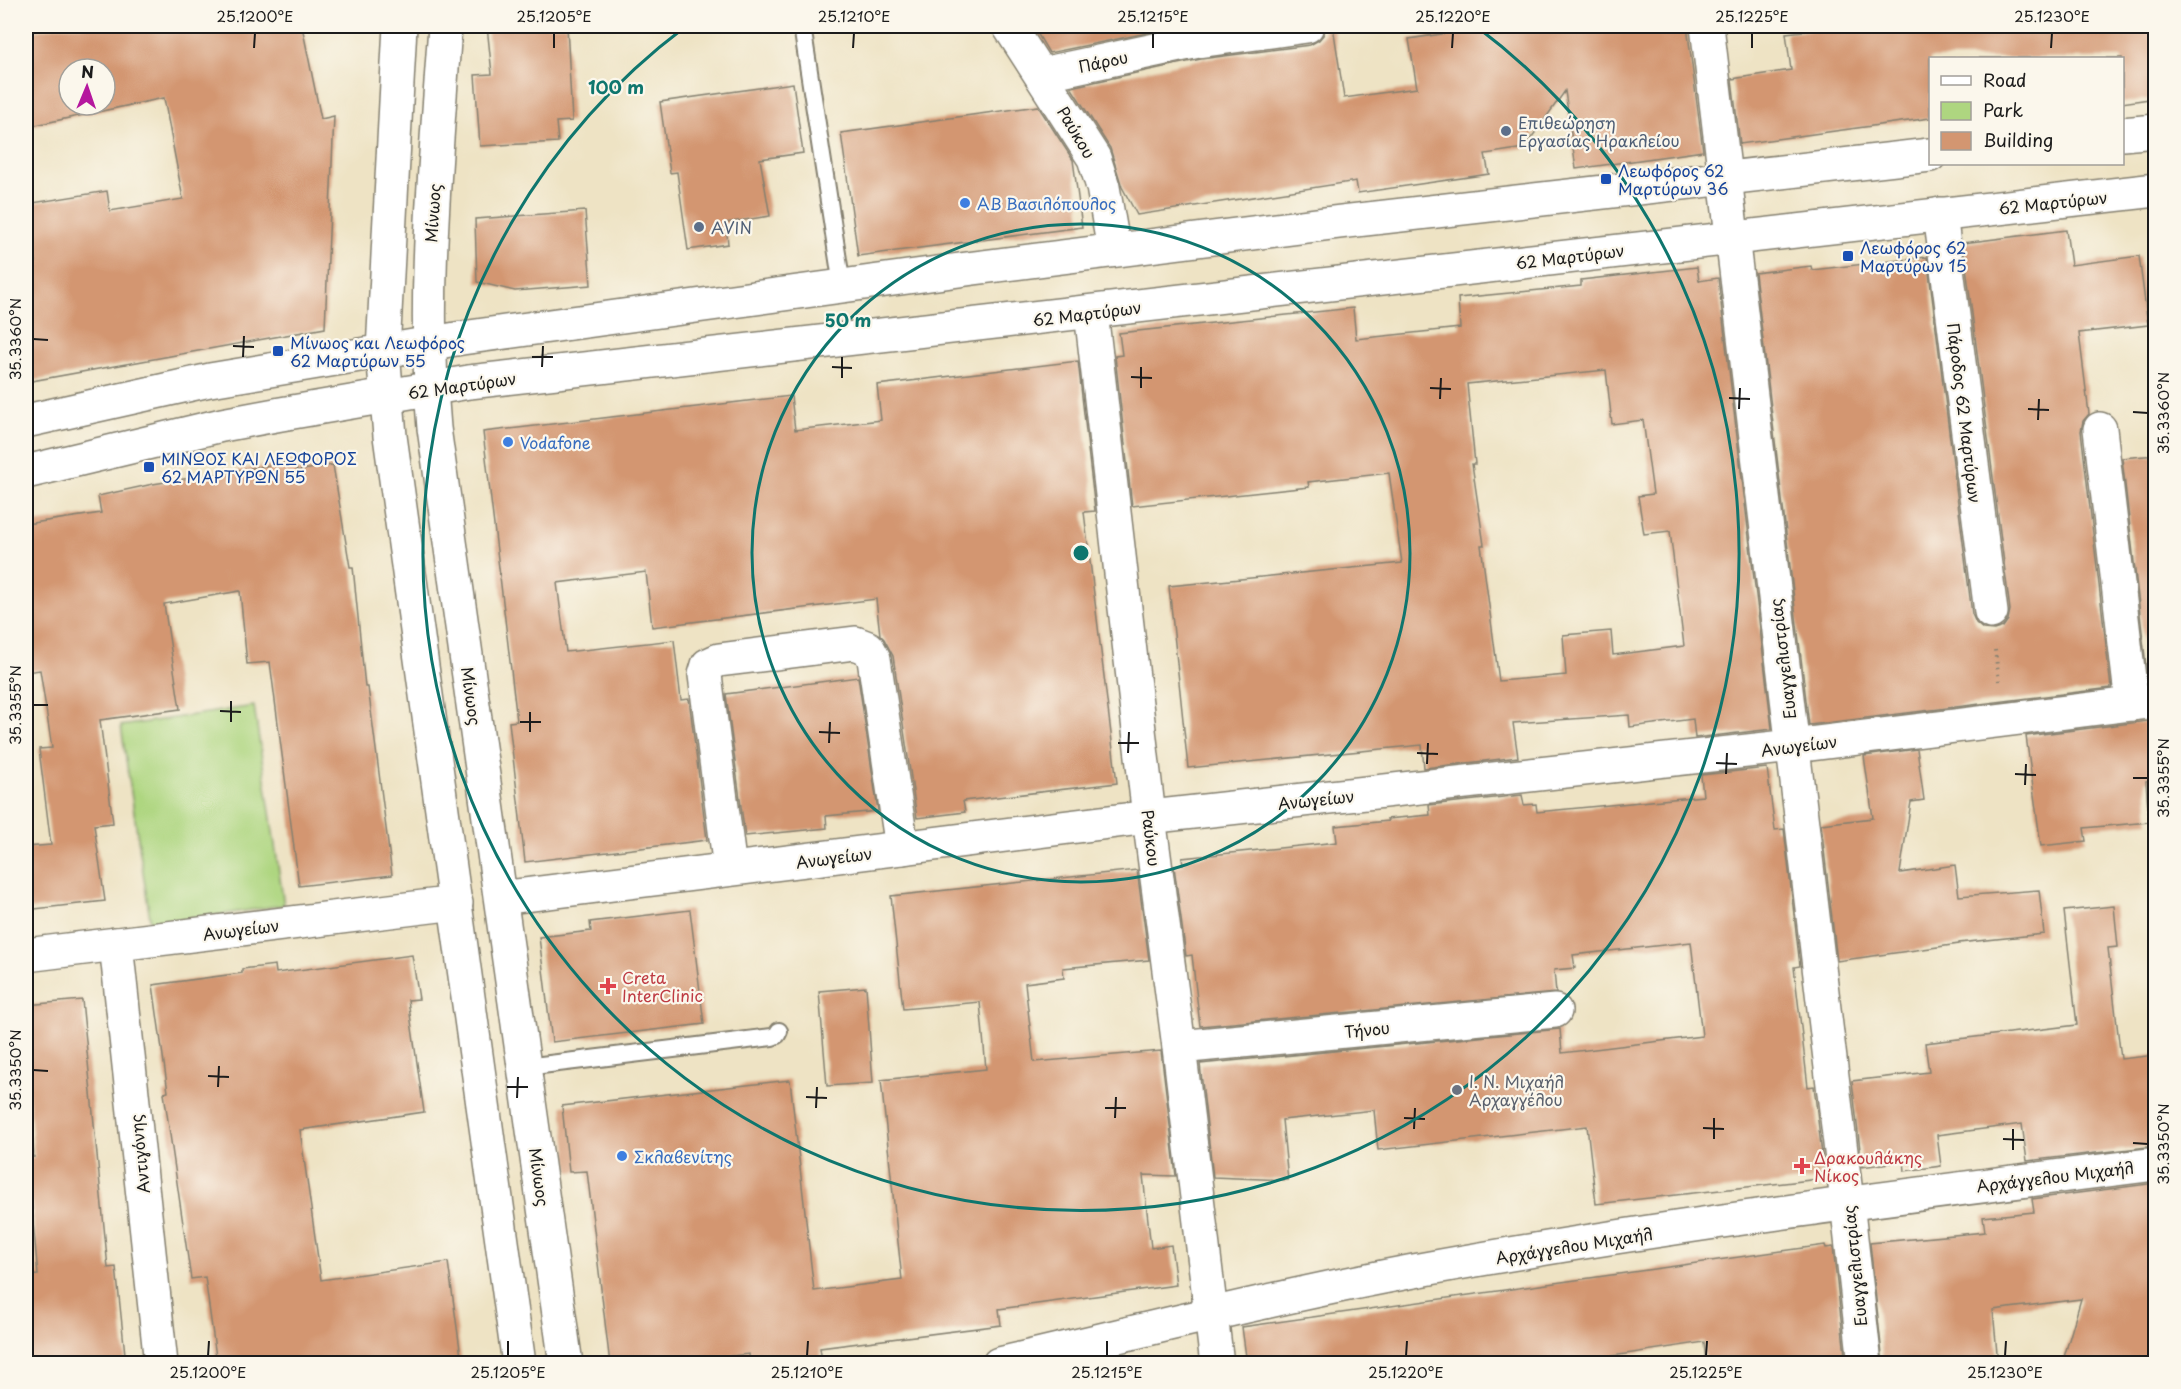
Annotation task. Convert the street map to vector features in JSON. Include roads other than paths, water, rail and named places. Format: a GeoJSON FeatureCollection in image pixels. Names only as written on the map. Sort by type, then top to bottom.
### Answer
{"type":"FeatureCollection","features":[{"type":"Feature","properties":{"kind":"street"},"geometry":{"type":"LineString","coordinates":[[400,26],[382,351],[390,436],[519,1364]]}},
{"type":"Feature","properties":{"kind":"street","name":"Μίνωος"},"geometry":{"type":"LineString","coordinates":[[445,26],[429,262],[430,388],[566,1364]]}},
{"type":"Feature","properties":{"kind":"street","name":"Ραύκου"},"geometry":{"type":"LineString","coordinates":[[1009,26],[1094,158],[1103,187],[1114,250]]}},
{"type":"Feature","properties":{"kind":"street","name":"Πάρου"},"geometry":{"type":"LineString","coordinates":[[1042,74],[1198,41],[1307,26]]}},
{"type":"Feature","properties":{"kind":"street","name":"Ευαγγελιστρίας"},"geometry":{"type":"LineString","coordinates":[[1707,26],[1865,1364]]}},
{"type":"Feature","properties":{"kind":"street"},"geometry":{"type":"LineString","coordinates":[[2124,134],[2156,131]]}},
{"type":"Feature","properties":{"kind":"street"},"geometry":{"type":"LineString","coordinates":[[26,420],[210,380],[382,351],[842,285],[1114,250],[1725,177],[1929,155]]}},
{"type":"Feature","properties":{"kind":"street","name":"62 Μαρτύρων"},"geometry":{"type":"LineString","coordinates":[[26,472],[222,425],[430,388],[2156,190]]}},
{"type":"Feature","properties":{"kind":"street","name":"Πάροδος 62 Μαρτύρων"},"geometry":{"type":"LineString","coordinates":[[1940,214],[1991,612]]}},
{"type":"Feature","properties":{"kind":"street","name":"Ραύκου"},"geometry":{"type":"LineString","coordinates":[[1091,312],[1149,818],[1217,1364]]}},
{"type":"Feature","properties":{"kind":"street","name":"Ανωγείων"},"geometry":{"type":"LineString","coordinates":[[501,898],[1149,818],[1792,746],[2144,703],[2100,429]]}},
{"type":"Feature","properties":{"kind":"street"},"geometry":{"type":"LineString","coordinates":[[730,869],[705,675],[708,665],[718,660],[855,644],[868,648],[874,659],[902,848]]}},
{"type":"Feature","properties":{"kind":"street","name":"Ανωγείων"},"geometry":{"type":"LineString","coordinates":[[26,955],[456,903]]}},
{"type":"Feature","properties":{"kind":"street","name":"Αντιγόνης"},"geometry":{"type":"LineString","coordinates":[[116,944],[161,1364]]}},
{"type":"Feature","properties":{"kind":"street","name":"Τήνου"},"geometry":{"type":"LineString","coordinates":[[1179,1047],[1554,1011]]}},
{"type":"Feature","properties":{"kind":"street","name":"Αρχάγγελου Μιχαήλ"},"geometry":{"type":"LineString","coordinates":[[999,1364],[1412,1272],[1847,1202],[2156,1164]]}},
{"type":"Feature","properties":{"kind":"lane"},"geometry":{"type":"LineString","coordinates":[[802,26],[842,285]]}},
{"type":"Feature","properties":{"kind":"lane"},"geometry":{"type":"LineString","coordinates":[[525,1067],[772,1038],[779,1031]]}},
{"type":"Feature","properties":{"kind":"place","name":"Επιθεώρηση Εργασίας Ηρακλείου"},"geometry":{"type":"Point","coordinates":[1506,131]}},
{"type":"Feature","properties":{"kind":"place","name":"Λεωφόρος 62 Μαρτύρων 36"},"geometry":{"type":"Point","coordinates":[1606,179]}},
{"type":"Feature","properties":{"kind":"place","name":"ΑΒ Βασιλόπουλος"},"geometry":{"type":"Point","coordinates":[965,203]}},
{"type":"Feature","properties":{"kind":"place","name":"AVIN"},"geometry":{"type":"Point","coordinates":[699,227]}},
{"type":"Feature","properties":{"kind":"place","name":"Λεωφόρος 62 Μαρτύρων 15"},"geometry":{"type":"Point","coordinates":[1848,256]}},
{"type":"Feature","properties":{"kind":"place","name":"Μίνωος και Λεωφόρος 62 Μαρτύρων 55"},"geometry":{"type":"Point","coordinates":[278,351]}},
{"type":"Feature","properties":{"kind":"place","name":"Vodafone"},"geometry":{"type":"Point","coordinates":[508,442]}},
{"type":"Feature","properties":{"kind":"place","name":"ΜΙΝΩΟΣ ΚΑΙ ΛΕΩΦΟΡΟΣ 62 ΜΑΡΤΥΡΩΝ 55"},"geometry":{"type":"Point","coordinates":[149,467]}},
{"type":"Feature","properties":{"kind":"place","name":"Creta InterClinic"},"geometry":{"type":"Point","coordinates":[608,986]}},
{"type":"Feature","properties":{"kind":"place","name":"Ι. Ν. Μιχαήλ Αρχαγγέλου"},"geometry":{"type":"Point","coordinates":[1457,1090]}},
{"type":"Feature","properties":{"kind":"place","name":"Σκλαβενίτης"},"geometry":{"type":"Point","coordinates":[622,1156]}},
{"type":"Feature","properties":{"kind":"place","name":"Δρακουλάκης Νίκος"},"geometry":{"type":"Point","coordinates":[1802,1166]}}]}
